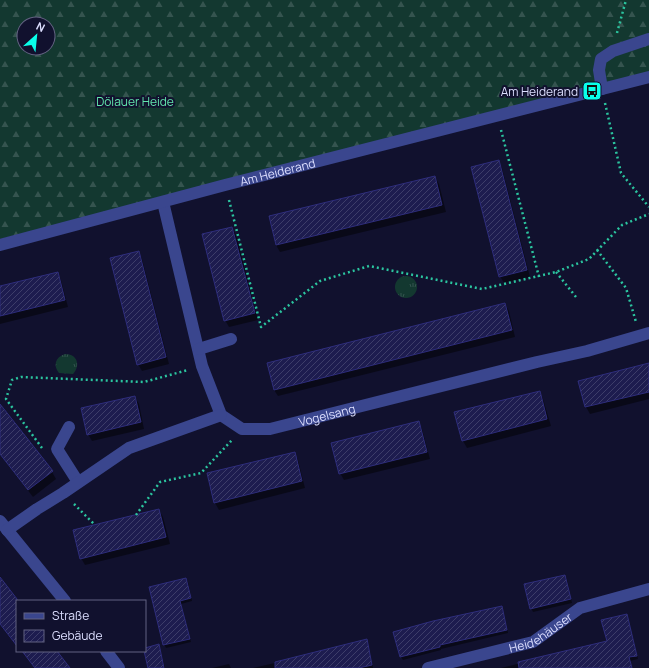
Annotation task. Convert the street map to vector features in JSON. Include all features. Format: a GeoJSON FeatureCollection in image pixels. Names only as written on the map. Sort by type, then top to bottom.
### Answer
{"type":"FeatureCollection","features":[{"type":"Feature","properties":{"kind":"street"},"geometry":{"type":"LineString","coordinates":[[602,89],[599,70],[601,59],[613,51],[649,39]]}},
{"type":"Feature","properties":{"kind":"street","name":"Am Heiderand"},"geometry":{"type":"LineString","coordinates":[[0,245],[225,185],[649,77]]}},
{"type":"Feature","properties":{"kind":"street"},"geometry":{"type":"LineString","coordinates":[[163,202],[202,366],[221,415],[242,429]]}},
{"type":"Feature","properties":{"kind":"street","name":"Vogelsang"},"geometry":{"type":"LineString","coordinates":[[242,429],[270,429],[537,362],[587,351],[644,335]]}},
{"type":"Feature","properties":{"kind":"street"},"geometry":{"type":"LineString","coordinates":[[198,350],[231,339]]}},
{"type":"Feature","properties":{"kind":"street"},"geometry":{"type":"LineString","coordinates":[[64,600],[4,526],[37,509],[63,493],[129,448],[221,415]]}},
{"type":"Feature","properties":{"kind":"street"},"geometry":{"type":"LineString","coordinates":[[69,427],[57,449],[78,482]]}},
{"type":"Feature","properties":{"kind":"street","name":"Heidehäuser"},"geometry":{"type":"LineString","coordinates":[[428,668],[533,642],[580,608],[649,588]]}},
{"type":"Feature","properties":{"kind":"street"},"geometry":{"type":"LineString","coordinates":[[107,652],[119,668]]}},
{"type":"Feature","properties":{"kind":"path"},"geometry":{"type":"LineString","coordinates":[[613,51],[626,0]]}},
{"type":"Feature","properties":{"kind":"path"},"geometry":{"type":"LineString","coordinates":[[602,89],[621,173],[649,207]]}},
{"type":"Feature","properties":{"kind":"path"},"geometry":{"type":"LineString","coordinates":[[497,116],[539,277]]}},
{"type":"Feature","properties":{"kind":"path"},"geometry":{"type":"LineString","coordinates":[[225,185],[261,327],[320,281],[369,266],[482,289],[539,277],[589,259],[622,225],[649,214]]}},
{"type":"Feature","properties":{"kind":"path"},"geometry":{"type":"LineString","coordinates":[[597,250],[626,288],[644,335]]}},
{"type":"Feature","properties":{"kind":"path"},"geometry":{"type":"LineString","coordinates":[[556,272],[576,297]]}},
{"type":"Feature","properties":{"kind":"path"},"geometry":{"type":"LineString","coordinates":[[43,450],[6,399],[12,380],[21,377],[144,382],[202,366]]}},
{"type":"Feature","properties":{"kind":"path"},"geometry":{"type":"LineString","coordinates":[[136,515],[160,482],[201,473],[242,429]]}},
{"type":"Feature","properties":{"kind":"path"},"geometry":{"type":"LineString","coordinates":[[63,493],[95,525]]}},
{"type":"Feature","properties":{"kind":"green space","name":"Dölauer Heide"},"geometry":{"type":"Polygon","coordinates":[[[0,0],[649,0],[649,76],[0,239],[0,0]]]}},
{"type":"Feature","properties":{"kind":"green space"},"geometry":{"type":"Polygon","coordinates":[[[406,276],[414,279],[417,287],[414,295],[406,298],[398,295],[395,287],[398,279],[406,276]]]}},
{"type":"Feature","properties":{"kind":"green space"},"geometry":{"type":"Polygon","coordinates":[[[65,354],[69,354],[75,358],[77,367],[73,374],[59,373],[56,368],[57,359],[65,354]]]}},
{"type":"Feature","properties":{"kind":"building"},"geometry":{"type":"Polygon","coordinates":[[[499,160],[527,270],[499,277],[471,167],[499,160]]]}},
{"type":"Feature","properties":{"kind":"building"},"geometry":{"type":"Polygon","coordinates":[[[435,176],[442,205],[276,245],[269,216],[435,176]]]}},
{"type":"Feature","properties":{"kind":"building"},"geometry":{"type":"Polygon","coordinates":[[[232,227],[255,313],[224,321],[202,234],[232,227]]]}},
{"type":"Feature","properties":{"kind":"building"},"geometry":{"type":"Polygon","coordinates":[[[139,251],[166,357],[137,365],[110,258],[139,251]]]}},
{"type":"Feature","properties":{"kind":"building"},"geometry":{"type":"Polygon","coordinates":[[[58,272],[65,300],[0,316],[0,286],[58,272]]]}},
{"type":"Feature","properties":{"kind":"building"},"geometry":{"type":"Polygon","coordinates":[[[505,303],[512,330],[274,390],[267,363],[505,303]]]}},
{"type":"Feature","properties":{"kind":"building"},"geometry":{"type":"Polygon","coordinates":[[[649,363],[649,392],[585,407],[578,381],[649,363]]]}},
{"type":"Feature","properties":{"kind":"building"},"geometry":{"type":"Polygon","coordinates":[[[540,391],[547,419],[462,441],[454,412],[540,391]]]}},
{"type":"Feature","properties":{"kind":"building"},"geometry":{"type":"Polygon","coordinates":[[[135,396],[141,422],[87,435],[81,408],[135,396]]]}},
{"type":"Feature","properties":{"kind":"building"},"geometry":{"type":"Polygon","coordinates":[[[0,404],[53,471],[28,490],[0,454],[0,404]]]}},
{"type":"Feature","properties":{"kind":"building"},"geometry":{"type":"Polygon","coordinates":[[[419,421],[427,452],[339,474],[331,443],[419,421]]]}},
{"type":"Feature","properties":{"kind":"building"},"geometry":{"type":"Polygon","coordinates":[[[295,452],[302,481],[214,503],[207,473],[295,452]]]}},
{"type":"Feature","properties":{"kind":"building"},"geometry":{"type":"Polygon","coordinates":[[[159,509],[166,537],[80,559],[73,530],[159,509]]]}},
{"type":"Feature","properties":{"kind":"building"},"geometry":{"type":"Polygon","coordinates":[[[565,575],[571,599],[530,609],[524,584],[565,575]]]}},
{"type":"Feature","properties":{"kind":"building"},"geometry":{"type":"Polygon","coordinates":[[[0,577],[17,599],[16,645],[0,624],[0,577]]]}},
{"type":"Feature","properties":{"kind":"building"},"geometry":{"type":"Polygon","coordinates":[[[186,578],[191,598],[180,601],[190,639],[163,645],[149,587],[186,578]]]}},
{"type":"Feature","properties":{"kind":"building"},"geometry":{"type":"Polygon","coordinates":[[[502,606],[507,630],[440,645],[440,647],[400,657],[393,632],[433,621],[502,606]]]}},
{"type":"Feature","properties":{"kind":"building"},"geometry":{"type":"Polygon","coordinates":[[[627,614],[637,656],[629,657],[632,668],[519,668],[518,662],[607,641],[601,620],[627,614]]]}},
{"type":"Feature","properties":{"kind":"building"},"geometry":{"type":"Polygon","coordinates":[[[367,639],[372,665],[359,668],[275,668],[275,662],[367,639]]]}},
{"type":"Feature","properties":{"kind":"building"},"geometry":{"type":"Polygon","coordinates":[[[159,644],[164,668],[148,668],[144,652],[146,652],[146,648],[159,644]]]}},
{"type":"Feature","properties":{"kind":"building"},"geometry":{"type":"Polygon","coordinates":[[[23,652],[58,652],[70,668],[35,668],[23,652]]]}},
{"type":"Feature","properties":{"kind":"place","name":"Am Heiderand"},"geometry":{"type":"Point","coordinates":[592,91]}}]}
